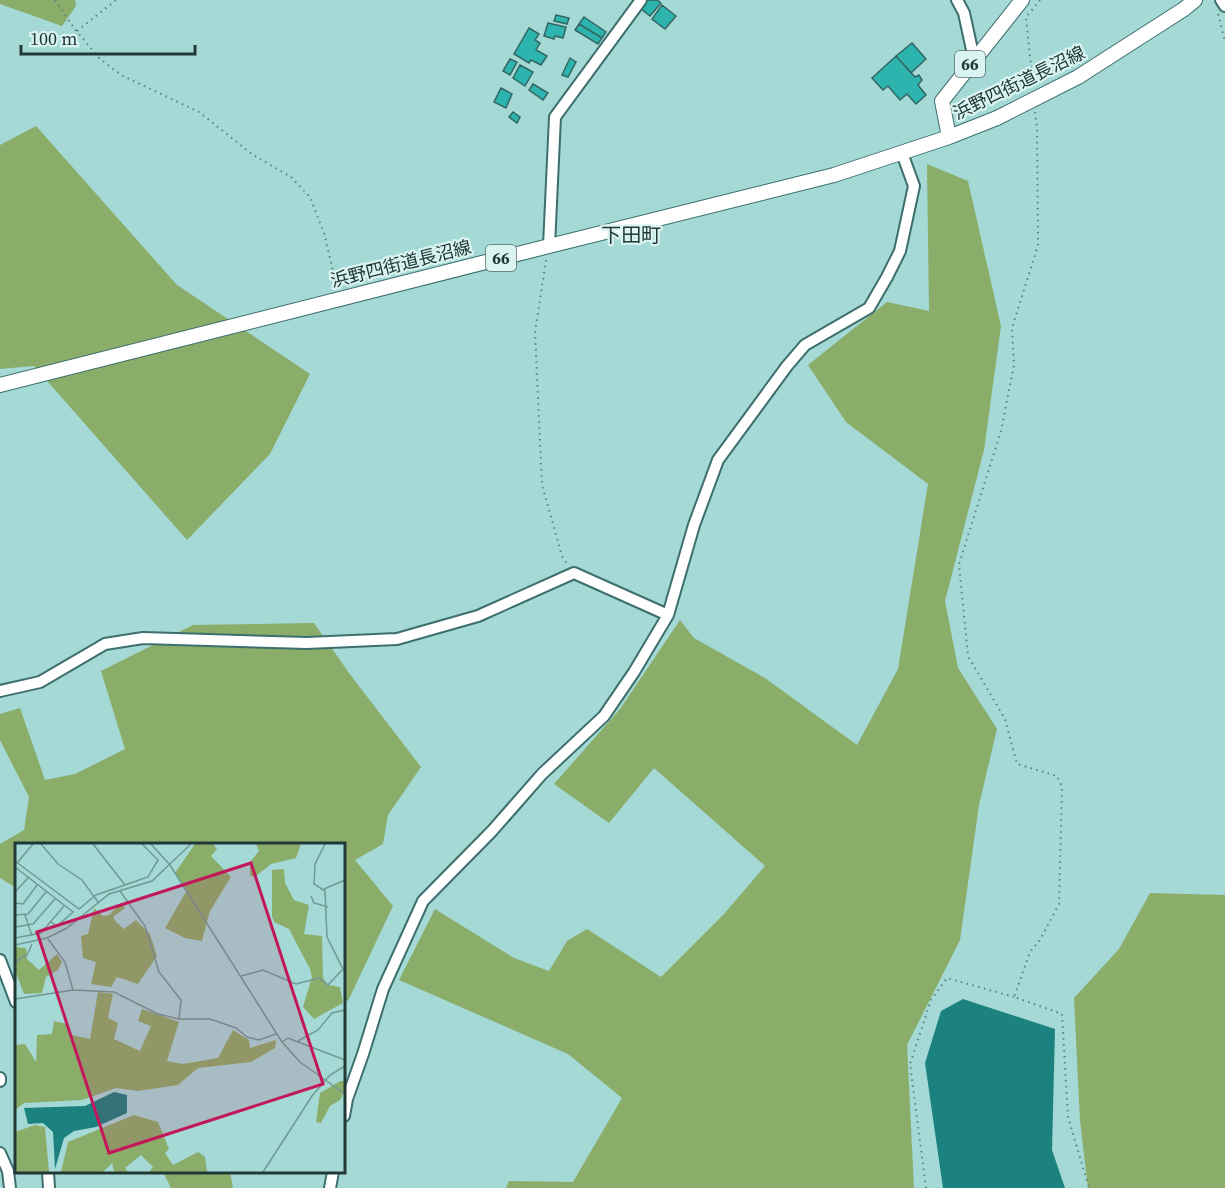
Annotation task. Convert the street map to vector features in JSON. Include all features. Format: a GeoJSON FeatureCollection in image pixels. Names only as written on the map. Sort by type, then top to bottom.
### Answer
{"type":"FeatureCollection","features":[{"type":"Feature","properties":{"kind":"main road","name":"浜野四街道長沼線"},"geometry":{"type":"LineString","coordinates":[[949,137],[942,101],[1022,0]]}},
{"type":"Feature","properties":{"kind":"main road","name":"浜野四街道長沼線"},"geometry":{"type":"LineString","coordinates":[[0,385],[834,175],[949,137],[997,118],[1078,77],[1195,0]]}},
{"type":"Feature","properties":{"kind":"street"},"geometry":{"type":"LineString","coordinates":[[549,246],[555,117],[641,0]]}},
{"type":"Feature","properties":{"kind":"street"},"geometry":{"type":"LineString","coordinates":[[957,0],[964,13],[974,59]]}},
{"type":"Feature","properties":{"kind":"street"},"geometry":{"type":"LineString","coordinates":[[345,1099],[363,1054],[383,989],[423,901],[492,831],[542,774],[604,716],[668,615],[693,525],[718,460],[805,345],[869,308],[900,251],[914,186],[902,153]]}},
{"type":"Feature","properties":{"kind":"street"},"geometry":{"type":"LineString","coordinates":[[0,691],[40,682],[105,644],[143,638],[307,642],[396,639],[478,616],[574,573],[668,615]]}},
{"type":"Feature","properties":{"kind":"street"},"geometry":{"type":"LineString","coordinates":[[0,960],[15,999]]}},
{"type":"Feature","properties":{"kind":"street"},"geometry":{"type":"LineString","coordinates":[[0,1153],[8,1171],[10,1188]]}},
{"type":"Feature","properties":{"kind":"street"},"geometry":{"type":"LineString","coordinates":[[48,1173],[49,1188]]}},
{"type":"Feature","properties":{"kind":"street"},"geometry":{"type":"LineString","coordinates":[[330,1188],[333,1173]]}},
{"type":"Feature","properties":{"kind":"path"},"geometry":{"type":"LineString","coordinates":[[55,0],[99,58],[121,75],[199,112],[253,156],[291,177],[310,197],[324,233],[339,299]]}},
{"type":"Feature","properties":{"kind":"path"},"geometry":{"type":"LineString","coordinates":[[77,31],[116,0]]}},
{"type":"Feature","properties":{"kind":"path"},"geometry":{"type":"LineString","coordinates":[[1034,94],[1026,17],[1040,0]]}},
{"type":"Feature","properties":{"kind":"path"},"geometry":{"type":"LineString","coordinates":[[1221,6],[1225,41]]}},
{"type":"Feature","properties":{"kind":"path"},"geometry":{"type":"LineString","coordinates":[[1014,997],[1030,952],[1040,940],[1059,904],[1062,787],[1057,776],[1017,764],[1005,719],[968,656],[959,564],[1001,431],[1014,365],[1012,328],[1038,245],[1035,105]]}},
{"type":"Feature","properties":{"kind":"path"},"geometry":{"type":"LineString","coordinates":[[549,246],[536,333],[542,485],[562,556],[574,573]]}},
{"type":"Feature","properties":{"kind":"path"},"geometry":{"type":"LineString","coordinates":[[926,1188],[910,1064],[931,1000],[947,978],[1014,997],[1062,1014],[1068,1117],[1089,1188]]}},
{"type":"Feature","properties":{"kind":"green space"},"geometry":{"type":"Polygon","coordinates":[[[0,0],[75,0],[76,6],[62,26],[0,4],[0,0]]]}},
{"type":"Feature","properties":{"kind":"green space"},"geometry":{"type":"Polygon","coordinates":[[[36,126],[177,285],[310,374],[270,454],[187,540],[34,366],[0,369],[0,145],[36,126]]]}},
{"type":"Feature","properties":{"kind":"green space"},"geometry":{"type":"Polygon","coordinates":[[[927,164],[968,181],[1001,326],[984,450],[945,601],[958,668],[997,729],[979,805],[960,940],[907,1045],[914,1188],[506,1188],[509,1181],[573,1182],[622,1098],[568,1054],[399,980],[435,909],[514,958],[549,971],[567,941],[587,929],[661,977],[724,914],[765,866],[654,768],[609,823],[554,784],[620,709],[680,620],[694,638],[765,678],[857,745],[898,669],[928,484],[846,422],[808,365],[887,302],[929,311],[927,164]]]}},
{"type":"Feature","properties":{"kind":"green space"},"geometry":{"type":"Polygon","coordinates":[[[314,623],[421,767],[388,815],[383,844],[355,860],[393,906],[348,1001],[345,1000],[345,843],[15,843],[15,887],[0,878],[0,844],[24,830],[29,797],[0,740],[0,714],[20,708],[45,780],[75,774],[125,749],[101,671],[193,625],[314,623]]]}},
{"type":"Feature","properties":{"kind":"green space"},"geometry":{"type":"Polygon","coordinates":[[[1150,893],[1225,895],[1225,1188],[1088,1188],[1080,1121],[1074,998],[1119,949],[1150,893]]]}},
{"type":"Feature","properties":{"kind":"green space"},"geometry":{"type":"Polygon","coordinates":[[[164,1173],[230,1173],[233,1188],[171,1188],[164,1173]]]}},
{"type":"Feature","properties":{"kind":"water"},"geometry":{"type":"Polygon","coordinates":[[[963,999],[1055,1029],[1052,1150],[1065,1188],[943,1188],[925,1063],[941,1011],[963,999]]]}},
{"type":"Feature","properties":{"kind":"building"},"geometry":{"type":"Polygon","coordinates":[[[646,0],[657,0],[661,3],[650,16],[640,8],[646,0]]]}},
{"type":"Feature","properties":{"kind":"building"},"geometry":{"type":"Polygon","coordinates":[[[662,5],[676,16],[665,29],[652,19],[662,5]]]}},
{"type":"Feature","properties":{"kind":"building"},"geometry":{"type":"Polygon","coordinates":[[[556,15],[569,18],[567,24],[554,21],[556,15]]]}},
{"type":"Feature","properties":{"kind":"building"},"geometry":{"type":"Polygon","coordinates":[[[584,17],[606,32],[602,38],[579,24],[584,17]]]}},
{"type":"Feature","properties":{"kind":"building"},"geometry":{"type":"Polygon","coordinates":[[[548,23],[566,27],[563,38],[555,36],[554,39],[544,36],[548,23]]]}},
{"type":"Feature","properties":{"kind":"building"},"geometry":{"type":"Polygon","coordinates":[[[579,24],[602,38],[598,44],[575,30],[579,24]]]}},
{"type":"Feature","properties":{"kind":"building"},"geometry":{"type":"Polygon","coordinates":[[[529,28],[539,34],[535,40],[540,43],[536,50],[547,56],[541,65],[531,60],[529,63],[514,54],[529,28]]]}},
{"type":"Feature","properties":{"kind":"building"},"geometry":{"type":"Polygon","coordinates":[[[912,43],[926,59],[911,73],[896,56],[912,43]]]}},
{"type":"Feature","properties":{"kind":"building"},"geometry":{"type":"Polygon","coordinates":[[[896,56],[915,77],[919,75],[922,80],[918,85],[926,95],[916,104],[907,94],[900,100],[888,86],[883,90],[872,78],[896,56]]]}},
{"type":"Feature","properties":{"kind":"building"},"geometry":{"type":"Polygon","coordinates":[[[570,58],[576,62],[568,77],[562,75],[570,58]]]}},
{"type":"Feature","properties":{"kind":"building"},"geometry":{"type":"Polygon","coordinates":[[[510,59],[517,62],[510,75],[503,71],[510,59]]]}},
{"type":"Feature","properties":{"kind":"building"},"geometry":{"type":"Polygon","coordinates":[[[520,65],[533,72],[525,86],[513,78],[520,65]]]}},
{"type":"Feature","properties":{"kind":"building"},"geometry":{"type":"Polygon","coordinates":[[[533,84],[548,93],[543,100],[529,90],[533,84]]]}},
{"type":"Feature","properties":{"kind":"building"},"geometry":{"type":"Polygon","coordinates":[[[501,88],[512,94],[506,108],[494,102],[501,88]]]}},
{"type":"Feature","properties":{"kind":"building"},"geometry":{"type":"Polygon","coordinates":[[[513,112],[520,117],[517,123],[509,117],[513,112]]]}},
{"type":"Feature","properties":{"kind":"district","name":"下田町"},"geometry":{"type":"Point","coordinates":[631,235]}}]}
